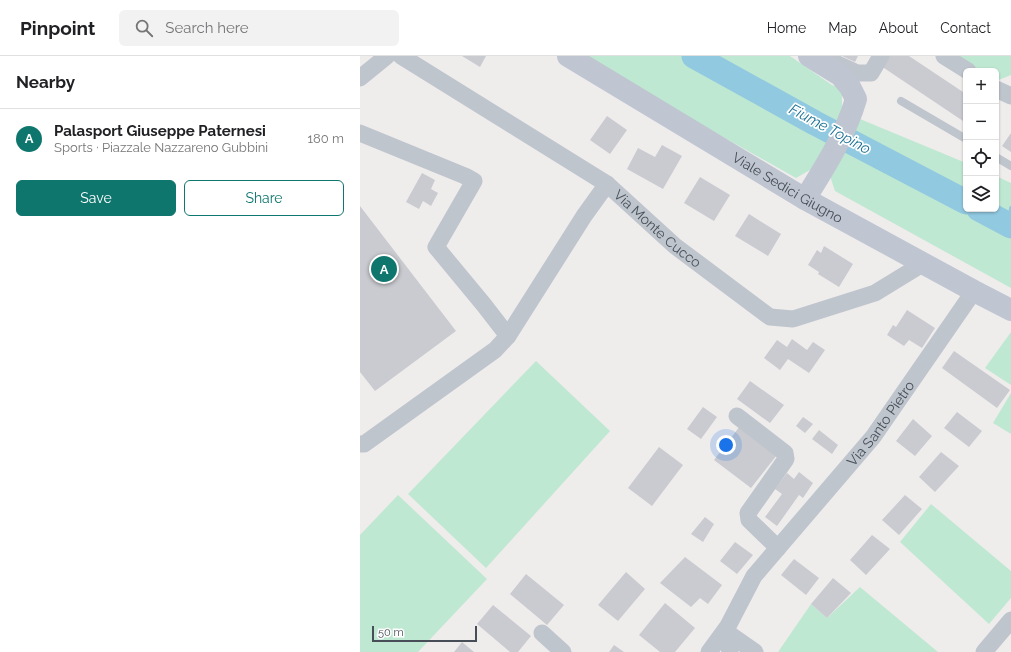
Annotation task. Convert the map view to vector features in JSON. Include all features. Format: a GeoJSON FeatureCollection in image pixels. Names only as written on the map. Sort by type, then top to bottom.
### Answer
{"type":"FeatureCollection","features":[{"type":"Feature","properties":{"kind":"street"},"geometry":{"type":"LineString","coordinates":[[360,78],[387,56]]}},
{"type":"Feature","properties":{"kind":"street","name":"Via Monte Cucco"},"geometry":{"type":"LineString","coordinates":[[401,56],[607,184],[675,246],[770,317],[793,319],[875,293],[924,263]]}},
{"type":"Feature","properties":{"kind":"street","name":"Viale Sedici Giugno"},"geometry":{"type":"LineString","coordinates":[[568,56],[805,199],[1011,310]]}},
{"type":"Feature","properties":{"kind":"street"},"geometry":{"type":"LineString","coordinates":[[805,199],[821,174],[852,116],[856,99],[850,87],[840,75],[809,56]]}},
{"type":"Feature","properties":{"kind":"street"},"geometry":{"type":"LineString","coordinates":[[821,56],[857,73],[871,73],[881,56]]}},
{"type":"Feature","properties":{"kind":"street"},"geometry":{"type":"LineString","coordinates":[[944,56],[963,68]]}},
{"type":"Feature","properties":{"kind":"street"},"geometry":{"type":"LineString","coordinates":[[999,90],[1011,96]]}},
{"type":"Feature","properties":{"kind":"street"},"geometry":{"type":"LineString","coordinates":[[360,133],[474,181],[436,247],[508,336]]}},
{"type":"Feature","properties":{"kind":"street"},"geometry":{"type":"LineString","coordinates":[[360,444],[364,444],[495,350],[508,336],[584,216],[607,184]]}},
{"type":"Feature","properties":{"kind":"street","name":"Via Santo Pietro"},"geometry":{"type":"LineString","coordinates":[[710,652],[725,631],[754,576],[873,437],[974,291]]}},
{"type":"Feature","properties":{"kind":"street"},"geometry":{"type":"LineString","coordinates":[[738,416],[785,453],[786,459],[748,513],[749,520],[778,548]]}},
{"type":"Feature","properties":{"kind":"street"},"geometry":{"type":"LineString","coordinates":[[984,652],[1011,620]]}},
{"type":"Feature","properties":{"kind":"street"},"geometry":{"type":"LineString","coordinates":[[725,631],[730,652]]}},
{"type":"Feature","properties":{"kind":"street"},"geometry":{"type":"LineString","coordinates":[[725,631],[755,652]]}},
{"type":"Feature","properties":{"kind":"street"},"geometry":{"type":"LineString","coordinates":[[542,633],[563,652]]}},
{"type":"Feature","properties":{"kind":"lane"},"geometry":{"type":"LineString","coordinates":[[901,101],[963,138]]}},
{"type":"Feature","properties":{"kind":"lane"},"geometry":{"type":"LineString","coordinates":[[999,159],[1011,166]]}},
{"type":"Feature","properties":{"kind":"green space"},"geometry":{"type":"Polygon","coordinates":[[[586,56],[790,56],[832,85],[842,89],[842,108],[860,119],[963,162],[963,212],[999,212],[999,177],[1011,183],[1011,288],[835,191],[828,170],[817,166],[796,178],[693,120],[586,56]]]}},
{"type":"Feature","properties":{"kind":"green space"},"geometry":{"type":"Polygon","coordinates":[[[951,56],[1011,56],[1011,75],[999,80],[999,68],[970,68],[951,56]]]}},
{"type":"Feature","properties":{"kind":"green space"},"geometry":{"type":"Polygon","coordinates":[[[1011,332],[1011,385],[985,368],[1011,332]]]}},
{"type":"Feature","properties":{"kind":"green space"},"geometry":{"type":"Polygon","coordinates":[[[536,361],[610,431],[486,568],[408,494],[536,361]]]}},
{"type":"Feature","properties":{"kind":"green space"},"geometry":{"type":"Polygon","coordinates":[[[1011,393],[1011,434],[993,423],[1011,393]]]}},
{"type":"Feature","properties":{"kind":"green space"},"geometry":{"type":"Polygon","coordinates":[[[398,495],[487,579],[418,652],[360,652],[360,535],[398,495]]]}},
{"type":"Feature","properties":{"kind":"green space"},"geometry":{"type":"Polygon","coordinates":[[[931,504],[1011,571],[1011,598],[989,624],[900,542],[931,504]]]}},
{"type":"Feature","properties":{"kind":"green space"},"geometry":{"type":"Polygon","coordinates":[[[860,587],[938,652],[778,652],[811,604],[827,618],[860,587]]]}},
{"type":"Feature","properties":{"kind":"building"},"geometry":{"type":"Polygon","coordinates":[[[462,56],[486,56],[480,67],[462,56]]]}},
{"type":"Feature","properties":{"kind":"building"},"geometry":{"type":"Polygon","coordinates":[[[842,56],[858,56],[855,62],[842,56]]]}},
{"type":"Feature","properties":{"kind":"building"},"geometry":{"type":"Polygon","coordinates":[[[887,56],[909,56],[963,92],[963,121],[881,66],[887,56]]]}},
{"type":"Feature","properties":{"kind":"building"},"geometry":{"type":"Polygon","coordinates":[[[607,116],[627,130],[610,154],[590,140],[607,116]]]}},
{"type":"Feature","properties":{"kind":"building"},"geometry":{"type":"Polygon","coordinates":[[[1011,133],[1011,152],[1002,146],[1011,133]]]}},
{"type":"Feature","properties":{"kind":"building"},"geometry":{"type":"Polygon","coordinates":[[[662,145],[682,156],[663,189],[627,169],[638,148],[655,157],[662,145]]]}},
{"type":"Feature","properties":{"kind":"building"},"geometry":{"type":"Polygon","coordinates":[[[422,173],[435,180],[431,189],[438,193],[431,206],[423,201],[419,209],[406,202],[422,173]]]}},
{"type":"Feature","properties":{"kind":"building"},"geometry":{"type":"Polygon","coordinates":[[[700,177],[730,195],[714,221],[684,203],[700,177]]]}},
{"type":"Feature","properties":{"kind":"building"},"geometry":{"type":"Polygon","coordinates":[[[360,206],[456,331],[375,391],[360,372],[360,206]]]}},
{"type":"Feature","properties":{"kind":"building"},"geometry":{"type":"Polygon","coordinates":[[[749,214],[781,234],[768,256],[735,236],[749,214]]]}},
{"type":"Feature","properties":{"kind":"building"},"geometry":{"type":"Polygon","coordinates":[[[824,246],[853,264],[839,287],[818,274],[819,272],[808,265],[817,250],[821,253],[824,246]]]}},
{"type":"Feature","properties":{"kind":"building"},"geometry":{"type":"Polygon","coordinates":[[[907,310],[935,328],[922,348],[909,340],[904,346],[887,335],[893,325],[896,327],[907,310]]]}},
{"type":"Feature","properties":{"kind":"building"},"geometry":{"type":"Polygon","coordinates":[[[792,339],[807,350],[813,342],[825,350],[809,373],[788,359],[780,370],[764,358],[777,340],[787,347],[792,339]]]}},
{"type":"Feature","properties":{"kind":"building"},"geometry":{"type":"Polygon","coordinates":[[[954,351],[1010,390],[997,408],[942,368],[954,351]]]}},
{"type":"Feature","properties":{"kind":"building"},"geometry":{"type":"Polygon","coordinates":[[[750,381],[784,405],[770,423],[737,399],[750,381]]]}},
{"type":"Feature","properties":{"kind":"building"},"geometry":{"type":"Polygon","coordinates":[[[703,407],[717,417],[701,439],[687,429],[703,407]]]}},
{"type":"Feature","properties":{"kind":"building"},"geometry":{"type":"Polygon","coordinates":[[[957,412],[982,431],[969,447],[944,428],[957,412]]]}},
{"type":"Feature","properties":{"kind":"building"},"geometry":{"type":"Polygon","coordinates":[[[803,417],[813,424],[805,433],[796,426],[803,417]]]}},
{"type":"Feature","properties":{"kind":"building"},"geometry":{"type":"Polygon","coordinates":[[[913,419],[932,436],[915,456],[896,441],[913,419]]]}},
{"type":"Feature","properties":{"kind":"building"},"geometry":{"type":"Polygon","coordinates":[[[740,426],[777,455],[751,488],[714,460],[740,426]]]}},
{"type":"Feature","properties":{"kind":"building"},"geometry":{"type":"Polygon","coordinates":[[[819,430],[838,445],[832,454],[812,439],[819,430]]]}},
{"type":"Feature","properties":{"kind":"building"},"geometry":{"type":"Polygon","coordinates":[[[659,447],[683,465],[652,506],[628,488],[659,447]]]}},
{"type":"Feature","properties":{"kind":"building"},"geometry":{"type":"Polygon","coordinates":[[[941,452],[959,466],[935,492],[919,477],[941,452]]]}},
{"type":"Feature","properties":{"kind":"building"},"geometry":{"type":"Polygon","coordinates":[[[799,472],[813,483],[803,498],[799,495],[777,526],[765,517],[782,494],[775,489],[787,473],[794,479],[799,472]]]}},
{"type":"Feature","properties":{"kind":"building"},"geometry":{"type":"Polygon","coordinates":[[[905,495],[922,509],[899,535],[882,520],[905,495]]]}},
{"type":"Feature","properties":{"kind":"building"},"geometry":{"type":"Polygon","coordinates":[[[705,517],[714,524],[703,542],[691,534],[705,517]]]}},
{"type":"Feature","properties":{"kind":"building"},"geometry":{"type":"Polygon","coordinates":[[[872,535],[890,549],[866,575],[850,560],[872,535]]]}},
{"type":"Feature","properties":{"kind":"building"},"geometry":{"type":"Polygon","coordinates":[[[735,542],[753,555],[737,574],[720,561],[735,542]]]}},
{"type":"Feature","properties":{"kind":"building"},"geometry":{"type":"Polygon","coordinates":[[[685,557],[722,585],[708,604],[700,598],[691,607],[660,583],[685,557]]]}},
{"type":"Feature","properties":{"kind":"building"},"geometry":{"type":"Polygon","coordinates":[[[794,559],[819,578],[806,595],[781,575],[794,559]]]}},
{"type":"Feature","properties":{"kind":"building"},"geometry":{"type":"Polygon","coordinates":[[[626,572],[645,589],[618,621],[598,605],[626,572]]]}},
{"type":"Feature","properties":{"kind":"building"},"geometry":{"type":"Polygon","coordinates":[[[526,574],[564,605],[547,625],[510,594],[526,574]]]}},
{"type":"Feature","properties":{"kind":"building"},"geometry":{"type":"Polygon","coordinates":[[[833,578],[851,593],[827,618],[811,604],[833,578]]]}},
{"type":"Feature","properties":{"kind":"building"},"geometry":{"type":"Polygon","coordinates":[[[665,603],[695,628],[675,652],[660,652],[639,635],[665,603]]]}},
{"type":"Feature","properties":{"kind":"building"},"geometry":{"type":"Polygon","coordinates":[[[493,605],[531,636],[518,652],[510,652],[477,624],[493,605]]]}},
{"type":"Feature","properties":{"kind":"building"},"geometry":{"type":"Polygon","coordinates":[[[462,642],[474,652],[454,652],[462,642]]]}},
{"type":"Feature","properties":{"kind":"building"},"geometry":{"type":"Polygon","coordinates":[[[614,645],[624,652],[609,652],[614,645]]]}},
{"type":"Feature","properties":{"kind":"waterway","name":"Fiume Topino"},"geometry":{"type":"LineString","coordinates":[[694,56],[815,123],[963,200]]}},
{"type":"Feature","properties":{"kind":"waterway"},"geometry":{"type":"LineString","coordinates":[[1010,225],[1011,208]]}},
{"type":"Feature","properties":{"kind":"waterway","name":"Fiume Topino"},"geometry":{"type":"LineString","coordinates":[[985,212],[1011,226]]}},
{"type":"Feature","properties":{"kind":"place","name":"Palasport Giuseppe Paternesi"},"geometry":{"type":"Point","coordinates":[384,269]}}]}
